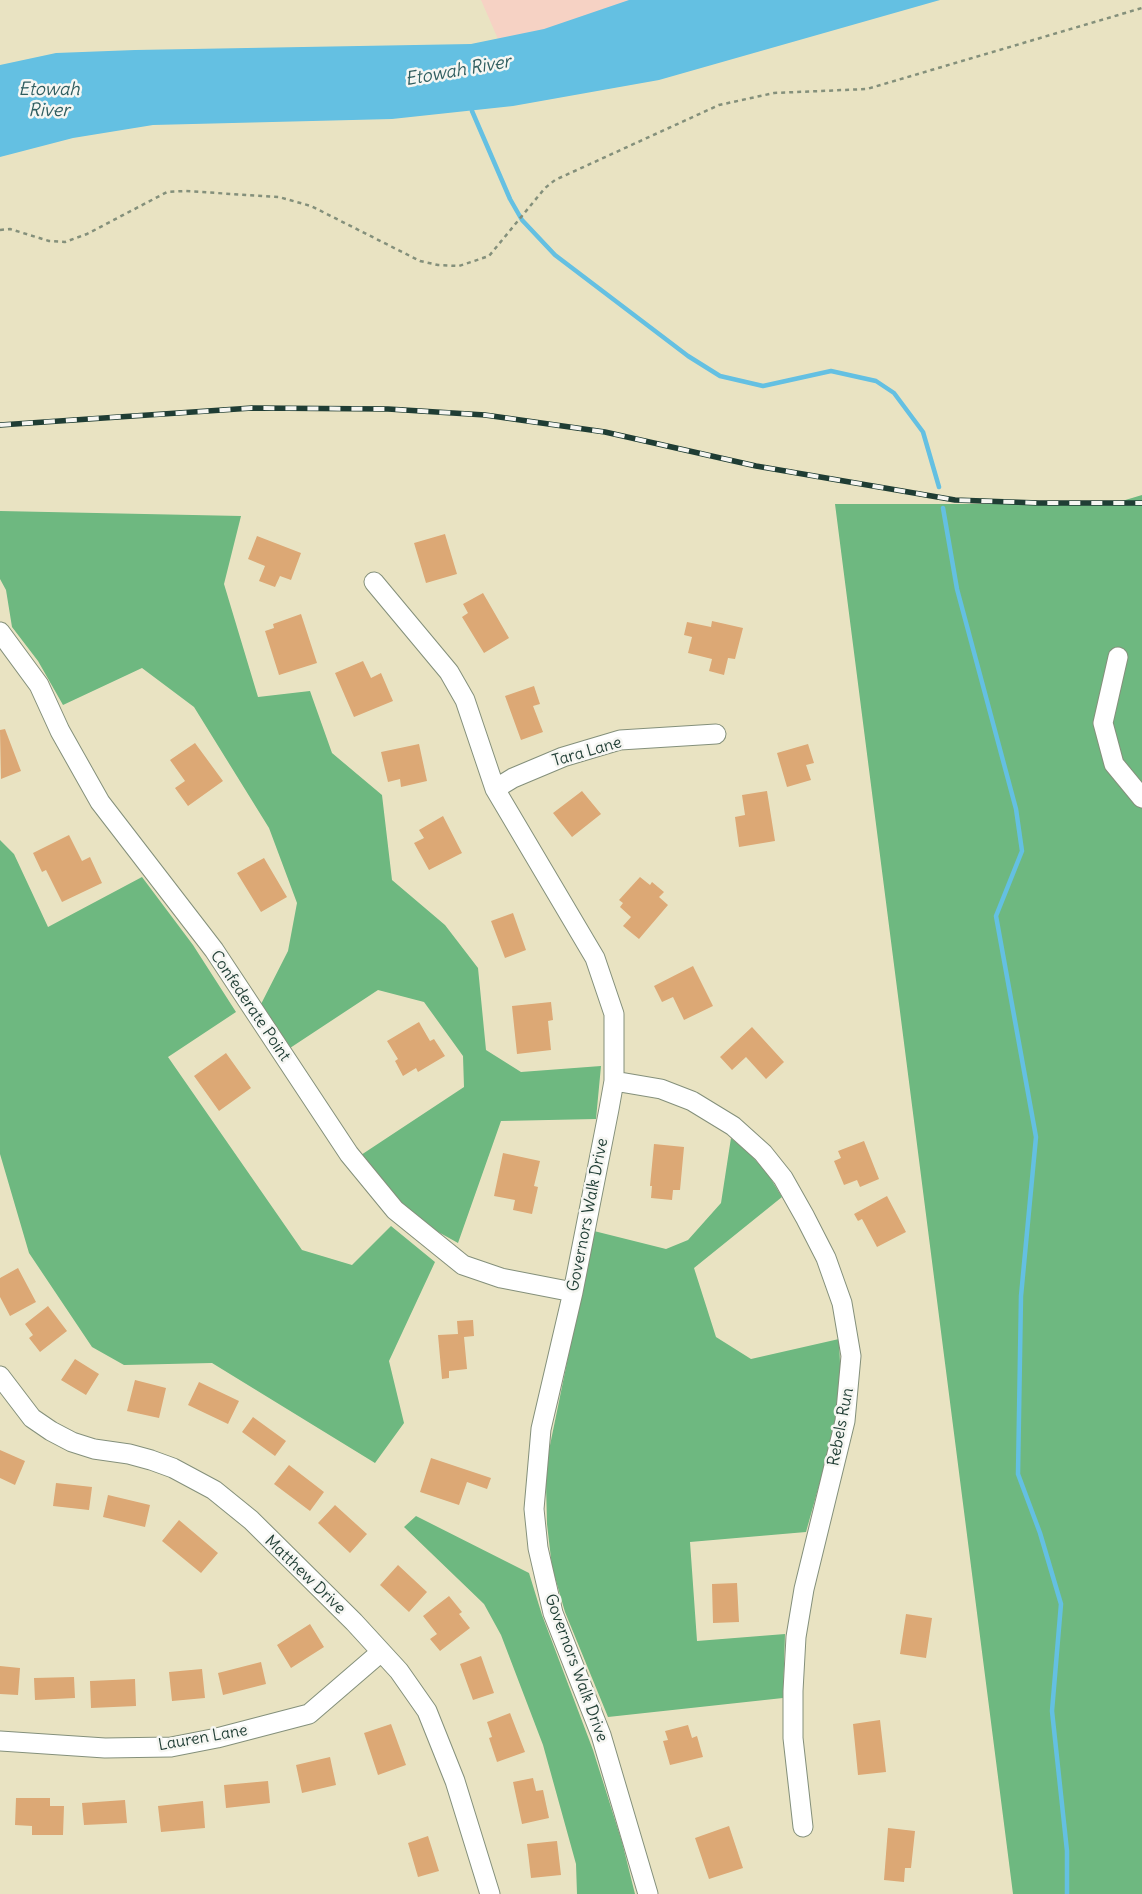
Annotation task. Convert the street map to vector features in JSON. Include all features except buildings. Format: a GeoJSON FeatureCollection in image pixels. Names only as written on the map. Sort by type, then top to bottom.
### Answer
{"type":"FeatureCollection","features":[{"type":"Feature","properties":{"kind":"street","name":"Governors Walk Drive"},"geometry":{"type":"LineString","coordinates":[[374,582],[449,672],[464,700],[494,789],[596,958],[614,1014],[614,1081],[573,1292],[542,1429],[534,1509],[538,1548],[553,1612],[601,1735],[648,1894]]}},
{"type":"Feature","properties":{"kind":"street","name":"Confederate Point"},"geometry":{"type":"LineString","coordinates":[[0,632],[39,685],[60,731],[100,802],[214,950],[349,1154],[395,1210],[463,1265],[501,1278],[573,1292]]}},
{"type":"Feature","properties":{"kind":"street"},"geometry":{"type":"LineString","coordinates":[[1118,658],[1103,723],[1114,764],[1142,798]]}},
{"type":"Feature","properties":{"kind":"street","name":"Tara Lane"},"geometry":{"type":"LineString","coordinates":[[494,789],[513,778],[563,758],[620,740],[716,734]]}},
{"type":"Feature","properties":{"kind":"street","name":"Rebels Run"},"geometry":{"type":"LineString","coordinates":[[614,1081],[661,1089],[692,1101],[733,1126],[763,1153],[783,1178],[805,1218],[826,1258],[842,1303],[851,1356],[846,1421],[804,1589],[796,1637],[792,1691],[793,1738],[803,1827]]}},
{"type":"Feature","properties":{"kind":"street","name":"Matthew Drive"},"geometry":{"type":"LineString","coordinates":[[0,1376],[32,1418],[51,1432],[72,1442],[94,1449],[129,1454],[151,1460],[180,1472],[214,1490],[251,1520],[399,1671],[427,1711],[455,1781],[490,1894]]}},
{"type":"Feature","properties":{"kind":"street","name":"Lauren Lane"},"geometry":{"type":"LineString","coordinates":[[0,1741],[105,1748],[171,1747],[253,1730],[309,1714],[381,1652]]}},
{"type":"Feature","properties":{"kind":"path"},"geometry":{"type":"LineString","coordinates":[[0,230],[10,229],[49,241],[65,242],[87,234],[167,192],[185,191],[279,197],[311,206],[420,261],[438,265],[459,266],[489,256],[545,188],[555,180],[719,105],[774,93],[867,89],[1142,8]]}},
{"type":"Feature","properties":{"kind":"shaded area"},"geometry":{"type":"Polygon","coordinates":[[[481,0],[694,0],[505,55],[481,0]]]}},
{"type":"Feature","properties":{"kind":"green space"},"geometry":{"type":"Polygon","coordinates":[[[1142,495],[1142,1894],[1013,1894],[835,504],[1112,504],[1142,495]]]}},
{"type":"Feature","properties":{"kind":"green space"},"geometry":{"type":"Polygon","coordinates":[[[0,511],[241,516],[224,584],[258,697],[310,691],[332,753],[382,795],[392,880],[445,925],[478,968],[486,1050],[521,1072],[601,1066],[596,1119],[501,1121],[458,1243],[424,1224],[397,1202],[361,1155],[464,1087],[463,1056],[424,1002],[378,990],[287,1050],[258,1010],[288,951],[297,903],[269,828],[194,707],[142,668],[63,705],[38,661],[12,627],[6,590],[0,579],[0,511]]]}},
{"type":"Feature","properties":{"kind":"green space"},"geometry":{"type":"Polygon","coordinates":[[[0,840],[14,854],[48,927],[142,877],[193,945],[236,1012],[168,1057],[302,1250],[352,1265],[391,1226],[435,1262],[389,1361],[404,1423],[375,1463],[212,1363],[124,1365],[92,1347],[29,1253],[0,1154],[0,840]]]}},
{"type":"Feature","properties":{"kind":"green space"},"geometry":{"type":"Polygon","coordinates":[[[731,1138],[750,1154],[768,1174],[782,1197],[694,1268],[716,1337],[751,1359],[839,1339],[841,1387],[833,1435],[806,1532],[690,1542],[697,1641],[785,1634],[783,1698],[608,1717],[565,1612],[552,1567],[547,1524],[546,1484],[549,1450],[594,1231],[666,1249],[688,1240],[721,1203],[731,1138]]]}},
{"type":"Feature","properties":{"kind":"green space"},"geometry":{"type":"Polygon","coordinates":[[[416,1516],[529,1573],[542,1615],[593,1750],[622,1842],[635,1894],[577,1894],[576,1864],[543,1745],[501,1635],[484,1604],[404,1527],[416,1516]]]}},
{"type":"Feature","properties":{"kind":"water","name":"Etowah River"},"geometry":{"type":"Polygon","coordinates":[[[629,0],[940,0],[659,80],[513,106],[392,119],[153,125],[73,138],[0,157],[0,65],[56,53],[471,44],[544,29],[629,0]]]}},
{"type":"Feature","properties":{"kind":"waterway"},"geometry":{"type":"LineString","coordinates":[[472,111],[510,199],[522,220],[555,255],[688,356],[720,376],[763,386],[831,371],[876,381],[894,393],[923,432],[939,487]]}},
{"type":"Feature","properties":{"kind":"waterway"},"geometry":{"type":"LineString","coordinates":[[943,508],[957,589],[1016,809],[1022,851],[996,916],[1036,1137],[1021,1296],[1018,1474],[1040,1533],[1061,1604],[1052,1711],[1067,1851],[1067,1894]]}},
{"type":"Feature","properties":{"kind":"railway"},"geometry":{"type":"LineString","coordinates":[[0,425],[252,408],[388,409],[485,415],[605,432],[756,466],[955,500],[1039,503],[1142,503]]}}]}
